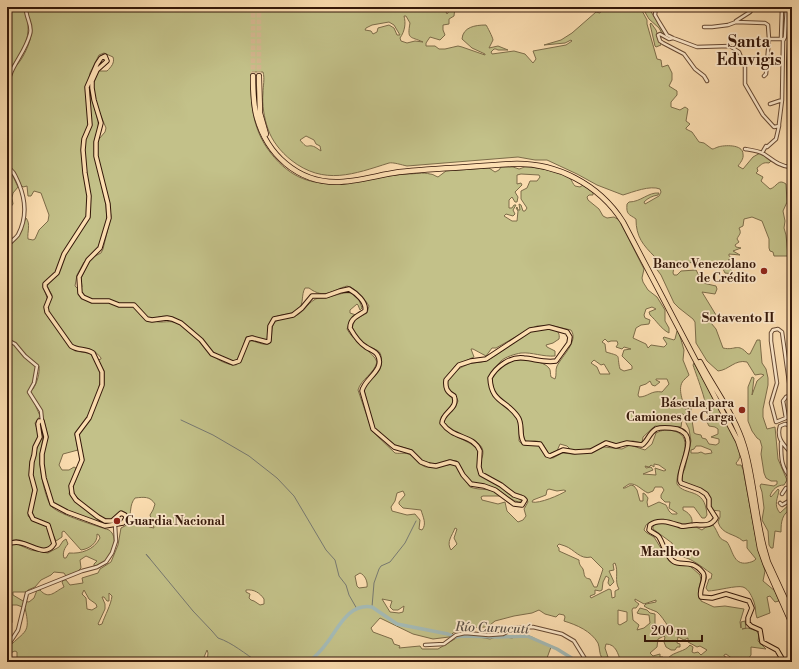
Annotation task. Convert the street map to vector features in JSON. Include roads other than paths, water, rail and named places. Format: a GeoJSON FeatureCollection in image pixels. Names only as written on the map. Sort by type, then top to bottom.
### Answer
{"type":"FeatureCollection","features":[{"type":"Feature","properties":{"kind":"highway"},"geometry":{"type":"LineString","coordinates":[[253,76],[256,118],[265,139],[282,162],[292,169],[309,177],[325,181],[342,182],[407,172],[514,164],[550,168],[567,174],[584,183],[602,196],[616,211],[623,222],[738,441],[744,460],[760,549],[792,624]]}},
{"type":"Feature","properties":{"kind":"highway"},"geometry":{"type":"LineString","coordinates":[[259,76],[260,113],[267,137],[285,160],[310,174],[325,178],[342,179],[406,168],[511,161],[528,162],[544,164],[568,171],[585,180],[604,194],[618,209],[626,221],[702,366],[729,412],[742,440],[768,562],[792,614]]}},
{"type":"Feature","properties":{"kind":"main road"},"geometry":{"type":"LineString","coordinates":[[791,7],[790,167],[792,315]]}},
{"type":"Feature","properties":{"kind":"main road"},"geometry":{"type":"LineString","coordinates":[[8,544],[19,542],[34,548],[45,550],[50,549],[54,544],[48,525],[33,519],[30,513],[35,490],[31,473],[32,462],[35,446],[40,437],[38,423],[42,421],[46,437],[42,450],[42,464],[44,478],[52,504],[65,512],[103,526],[115,525],[124,522],[126,518],[125,515],[120,514],[112,521],[105,521],[76,500],[72,494],[71,486],[82,460],[77,434],[90,415],[100,391],[103,374],[93,353],[88,350],[77,349],[71,346],[47,312],[46,307],[50,297],[45,285],[57,273],[64,254],[88,217],[89,196],[83,150],[84,139],[90,125],[87,87],[97,64],[101,58],[105,56],[106,61],[97,70],[92,81],[92,88],[94,100],[101,121],[96,142],[96,156],[108,204],[109,218],[100,248],[88,260],[79,280],[81,296],[92,301],[109,301],[119,305],[134,305],[148,319],[152,320],[167,318],[174,320],[184,325],[214,354],[235,363],[239,361],[248,339],[252,338],[267,342],[269,341],[270,326],[274,319],[293,315],[302,308],[312,296],[326,296],[349,289],[364,302],[366,307],[363,312],[355,317],[350,328],[364,346],[376,353],[379,357],[379,363],[376,371],[364,385],[362,391],[373,429],[394,447],[411,452],[421,462],[436,466],[450,462],[457,464],[463,475],[471,484],[484,486],[495,490],[512,503],[520,506],[524,504],[523,498],[514,495],[501,485],[481,474],[478,467],[480,452],[475,443],[452,434],[442,423],[443,418],[453,408],[455,400],[454,396],[447,391],[446,380],[459,365],[471,361],[486,359],[530,330],[549,327],[566,331],[570,334],[570,341],[556,361],[547,362],[518,358],[503,363],[490,378],[496,398],[506,404],[519,418],[522,441],[524,443],[540,444],[547,455],[550,456],[562,450],[576,452],[591,450],[606,443],[616,446],[627,443],[642,445],[652,432],[661,428],[676,429],[684,433],[689,443],[682,464],[680,481],[681,483],[700,490],[706,494],[709,499],[709,508],[716,518],[711,523],[702,526],[695,524],[682,526],[671,523],[657,522],[650,525],[649,530],[658,536],[667,555],[673,561],[677,563],[691,564],[703,574],[704,578],[700,589],[701,597],[712,598],[726,594],[749,601],[752,608],[747,620],[748,625],[760,630],[762,642],[775,648],[784,662]]}},
{"type":"Feature","properties":{"kind":"street"},"geometry":{"type":"LineString","coordinates":[[7,88],[9,75],[27,44],[30,34],[31,28],[26,14],[26,7]]}},
{"type":"Feature","properties":{"kind":"street"},"geometry":{"type":"LineString","coordinates":[[656,7],[656,15],[667,35],[697,47],[725,46],[735,48],[739,52],[744,62],[745,84],[772,127],[774,128],[779,126]]}},
{"type":"Feature","properties":{"kind":"street"},"geometry":{"type":"LineString","coordinates":[[704,27],[728,25],[736,22],[750,12],[754,7]]}},
{"type":"Feature","properties":{"kind":"street"},"geometry":{"type":"LineString","coordinates":[[762,153],[766,146],[767,147],[776,139],[779,126],[782,100],[782,7]]}},
{"type":"Feature","properties":{"kind":"street"},"geometry":{"type":"LineString","coordinates":[[782,39],[785,37],[787,7]]}},
{"type":"Feature","properties":{"kind":"street"},"geometry":{"type":"LineString","coordinates":[[736,22],[765,23],[768,27],[769,39],[766,74],[764,76]]}},
{"type":"Feature","properties":{"kind":"street"},"geometry":{"type":"LineString","coordinates":[[673,38],[669,39],[660,34],[658,35],[660,41],[684,54],[695,69],[704,76],[707,81]]}},
{"type":"Feature","properties":{"kind":"street"},"geometry":{"type":"LineString","coordinates":[[769,39],[782,39]]}},
{"type":"Feature","properties":{"kind":"street"},"geometry":{"type":"LineString","coordinates":[[782,62],[790,62]]}},
{"type":"Feature","properties":{"kind":"street"},"geometry":{"type":"LineString","coordinates":[[770,104],[782,100]]}},
{"type":"Feature","properties":{"kind":"street"},"geometry":{"type":"LineString","coordinates":[[745,149],[762,153],[772,161],[790,167]]}},
{"type":"Feature","properties":{"kind":"street"},"geometry":{"type":"LineString","coordinates":[[7,167],[12,171],[22,192],[25,212],[18,236],[7,246]]}},
{"type":"Feature","properties":{"kind":"street"},"geometry":{"type":"LineString","coordinates":[[790,389],[782,332],[773,330],[771,333],[771,341],[777,383],[771,403],[776,422],[786,418],[783,400],[792,395]]}},
{"type":"Feature","properties":{"kind":"street"},"geometry":{"type":"LineString","coordinates":[[7,340],[15,344],[25,356],[37,366],[34,383],[29,392],[41,411],[42,421]]}},
{"type":"Feature","properties":{"kind":"street"},"geometry":{"type":"LineString","coordinates":[[792,429],[789,425],[785,424],[780,426],[779,438],[784,469],[792,479]]}},
{"type":"Feature","properties":{"kind":"street"},"geometry":{"type":"LineString","coordinates":[[780,442],[792,454]]}},
{"type":"Feature","properties":{"kind":"street"},"geometry":{"type":"LineString","coordinates":[[782,494],[786,488],[792,488]]}},
{"type":"Feature","properties":{"kind":"street"},"geometry":{"type":"LineString","coordinates":[[780,504],[782,505],[792,499]]}},
{"type":"Feature","properties":{"kind":"street"},"geometry":{"type":"LineString","coordinates":[[7,647],[18,630],[27,594],[31,591],[106,562],[115,545],[115,525]]}},
{"type":"Feature","properties":{"kind":"street"},"geometry":{"type":"LineString","coordinates":[[425,645],[444,644],[456,635],[465,633],[489,635],[503,634],[514,628],[533,627],[562,634],[574,641],[587,662]]}},
{"type":"Feature","properties":{"kind":"waterway"},"geometry":{"type":"LineString","coordinates":[[181,420],[213,435],[249,456],[277,478],[294,496],[326,550],[335,560],[339,576],[346,585],[349,595],[357,609]]}},
{"type":"Feature","properties":{"kind":"waterway"},"geometry":{"type":"LineString","coordinates":[[372,607],[374,583],[379,569],[381,566],[390,562],[405,543],[416,521]]}},
{"type":"Feature","properties":{"kind":"waterway"},"geometry":{"type":"LineString","coordinates":[[150,559],[146,554],[193,611],[218,638],[234,646],[258,662]]}},
{"type":"Feature","properties":{"kind":"waterway","name":"Río Curucutí"},"geometry":{"type":"LineString","coordinates":[[308,662],[322,649],[344,618],[356,609],[364,607],[372,607],[397,624],[448,634],[455,637],[527,636],[557,649],[578,662]]}},
{"type":"Feature","properties":{"kind":"tunnel"},"geometry":{"type":"LineString","coordinates":[[253,7],[253,76]]}},
{"type":"Feature","properties":{"kind":"tunnel"},"geometry":{"type":"LineString","coordinates":[[259,7],[259,76]]}},
{"type":"Feature","properties":{"kind":"place","name":"Banco Venezolano de Crédito"},"geometry":{"type":"Point","coordinates":[764,271]}},
{"type":"Feature","properties":{"kind":"place","name":"Báscula para Camiones de Carga"},"geometry":{"type":"Point","coordinates":[742,410]}},
{"type":"Feature","properties":{"kind":"place","name":"Guardia Nacional"},"geometry":{"type":"Point","coordinates":[117,521]}},
{"type":"Feature","properties":{"kind":"district","name":"Santa Eduvigis"},"geometry":{"type":"Point","coordinates":[749,51]}},
{"type":"Feature","properties":{"kind":"district","name":"Sotavento II"},"geometry":{"type":"Point","coordinates":[738,318]}},
{"type":"Feature","properties":{"kind":"district","name":"Marlboro"},"geometry":{"type":"Point","coordinates":[670,552]}}]}
